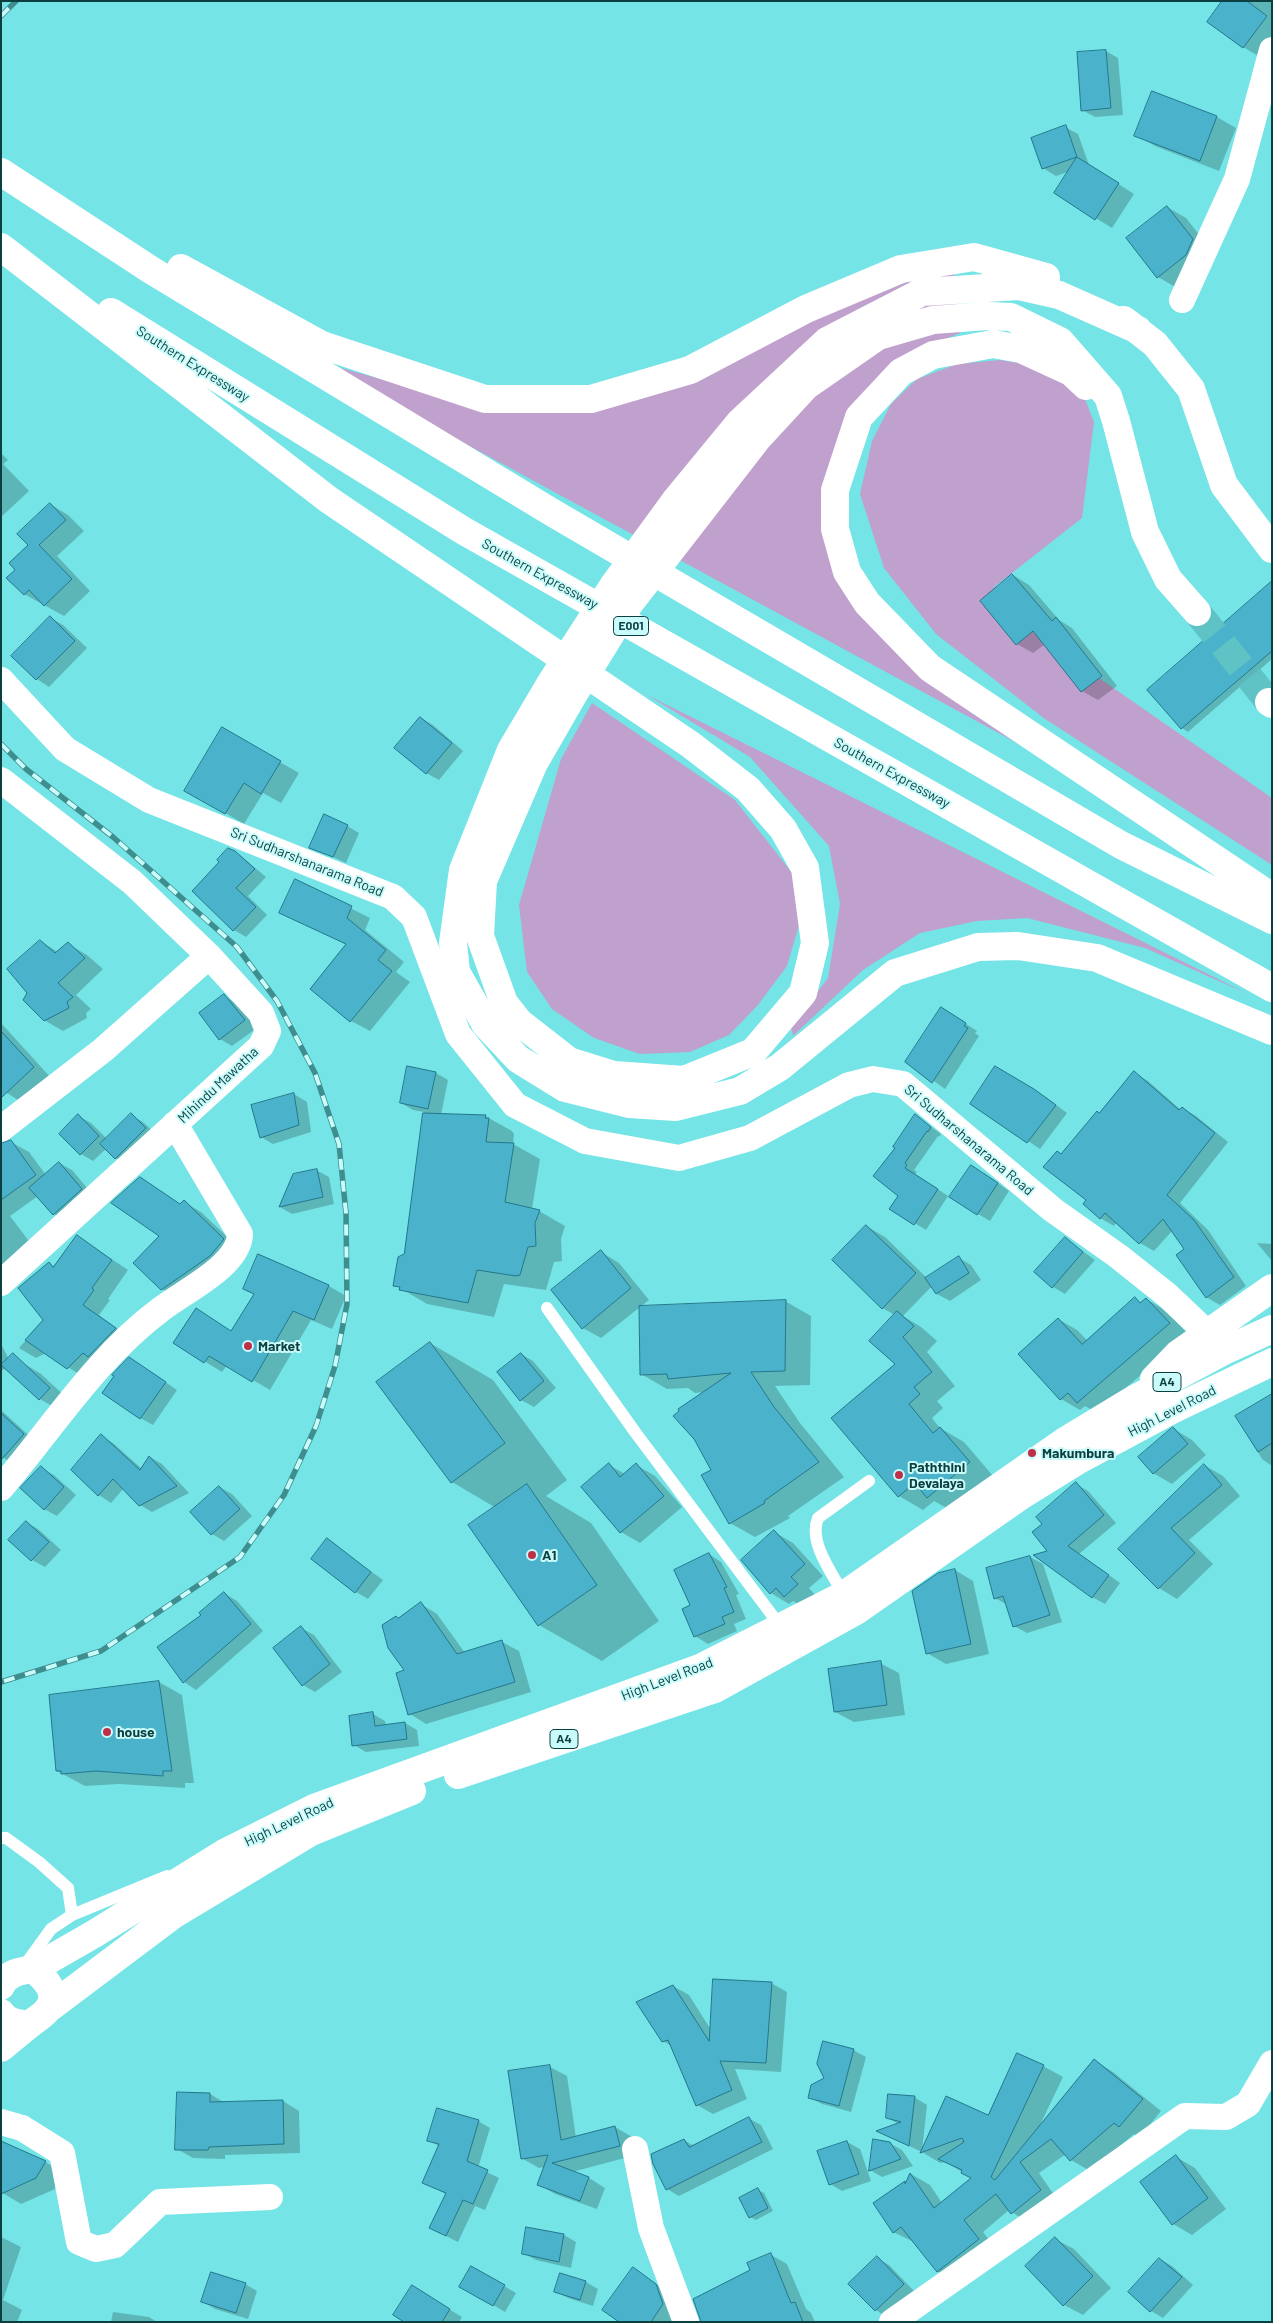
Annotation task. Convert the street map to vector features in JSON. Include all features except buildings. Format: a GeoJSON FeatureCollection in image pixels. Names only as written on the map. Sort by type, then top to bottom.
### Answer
{"type":"FeatureCollection","features":[{"type":"Feature","properties":{"kind":"highway"},"geometry":{"type":"LineString","coordinates":[[11,178],[322,345],[485,399],[591,399],[690,370],[806,308],[901,270],[974,257],[1081,286],[1155,344],[1191,389],[1224,485],[1272,549]]}},
{"type":"Feature","properties":{"kind":"highway"},"geometry":{"type":"LineString","coordinates":[[11,178],[151,270],[553,513],[1121,845],[1272,920]]}},
{"type":"Feature","properties":{"kind":"highway"},"geometry":{"type":"LineString","coordinates":[[1,246],[329,500],[691,745],[748,789],[783,829],[805,868],[815,943],[803,993],[753,1052],[684,1080],[614,1076],[569,1060],[520,1022],[504,1002],[480,936],[483,881],[534,763],[561,690],[613,586],[686,509],[758,438],[806,386],[878,336],[932,320],[987,316],[1011,317],[1060,341],[1108,396],[1145,532],[1168,579],[1196,612]]}},
{"type":"Feature","properties":{"kind":"highway","name":"Southern Expressway"},"geometry":{"type":"LineString","coordinates":[[1,246],[464,531],[1272,988]]}},
{"type":"Feature","properties":{"kind":"highway"},"geometry":{"type":"LineString","coordinates":[[686,509],[740,422],[827,341],[922,292],[1019,286],[1060,295],[1138,330]]}},
{"type":"Feature","properties":{"kind":"highway"},"geometry":{"type":"LineString","coordinates":[[1116,421],[1092,392],[1071,372],[1020,349],[993,344],[933,355],[901,372],[859,417],[835,490],[835,529],[847,572],[867,603],[930,668],[1272,898]]}},
{"type":"Feature","properties":{"kind":"highway"},"geometry":{"type":"LineString","coordinates":[[561,690],[511,750],[463,870],[453,943],[456,972],[486,1025],[518,1058],[565,1088],[629,1104],[676,1107],[740,1091],[780,1068],[895,973],[978,947],[1018,946],[1097,958],[1272,1031]]}},
{"type":"Feature","properties":{"kind":"highway"},"geometry":{"type":"LineString","coordinates":[[1217,1341],[1272,1288]]}},
{"type":"Feature","properties":{"kind":"highway","name":"High Level Road"},"geometry":{"type":"LineString","coordinates":[[12,1976],[94,1934],[226,1852],[314,1808],[700,1668],[781,1627],[844,1594],[1065,1441],[1136,1398],[1217,1341],[1272,1329]]}},
{"type":"Feature","properties":{"kind":"highway","name":"High Level Road"},"geometry":{"type":"LineString","coordinates":[[1,2048],[173,1915],[311,1832],[417,1789],[714,1689],[856,1611],[1022,1495],[1077,1461],[1172,1410],[1272,1362]]}},
{"type":"Feature","properties":{"kind":"highway"},"geometry":{"type":"LineString","coordinates":[[1,2013],[5,2018],[14,2023],[39,2017],[53,1998],[46,1978],[12,1976]]}},
{"type":"Feature","properties":{"kind":"street"},"geometry":{"type":"LineString","coordinates":[[1182,300],[1237,180],[1272,50]]}},
{"type":"Feature","properties":{"kind":"street","name":"Sri Sudharshanarama Road"},"geometry":{"type":"LineString","coordinates":[[1,680],[65,749],[149,800],[393,897],[414,917],[458,1034],[515,1105],[585,1141],[679,1158],[750,1138],[849,1085],[873,1079],[903,1084],[1053,1210],[1167,1295],[1217,1341]]}},
{"type":"Feature","properties":{"kind":"street","name":"Mihindu Mawatha"},"geometry":{"type":"LineString","coordinates":[[1,780],[132,882],[209,956],[262,1013],[268,1031],[261,1046],[1,1283]]}},
{"type":"Feature","properties":{"kind":"street"},"geometry":{"type":"LineString","coordinates":[[1,1128],[103,1050],[209,956]]}},
{"type":"Feature","properties":{"kind":"street"},"geometry":{"type":"LineString","coordinates":[[1,1488],[112,1351],[159,1310],[226,1263],[236,1249],[240,1234],[175,1124]]}},
{"type":"Feature","properties":{"kind":"street"},"geometry":{"type":"LineString","coordinates":[[892,2322],[1185,2116],[1226,2117],[1248,2104],[1272,2063]]}},
{"type":"Feature","properties":{"kind":"street"},"geometry":{"type":"LineString","coordinates":[[1,2122],[22,2128],[62,2153],[79,2242],[96,2249],[115,2245],[160,2202],[270,2197]]}},
{"type":"Feature","properties":{"kind":"street"},"geometry":{"type":"LineString","coordinates":[[635,2149],[651,2228],[686,2322]]}},
{"type":"Feature","properties":{"kind":"lane"},"geometry":{"type":"LineString","coordinates":[[547,1308],[635,1432],[781,1627]]}},
{"type":"Feature","properties":{"kind":"lane"},"geometry":{"type":"LineString","coordinates":[[844,1594],[818,1546],[814,1528],[818,1518],[869,1481]]}},
{"type":"Feature","properties":{"kind":"lane"},"geometry":{"type":"LineString","coordinates":[[1,1838],[6,1838],[39,1862],[68,1888],[72,1915]]}},
{"type":"Feature","properties":{"kind":"lane"},"geometry":{"type":"LineString","coordinates":[[12,1976],[52,1929],[72,1915],[226,1852]]}},
{"type":"Feature","properties":{"kind":"shaded area"},"geometry":{"type":"Polygon","coordinates":[[[953,269],[960,333],[903,357],[849,422],[839,570],[1052,762],[311,360],[506,413],[611,407],[855,297],[953,269]]]}},
{"type":"Feature","properties":{"kind":"shaded area"},"geometry":{"type":"Polygon","coordinates":[[[1000,360],[1055,369],[1079,384],[1094,422],[1082,518],[994,587],[1024,626],[1272,798],[1272,865],[1045,719],[936,634],[884,568],[860,494],[872,441],[891,404],[917,379],[957,364],[1000,360]]]}},
{"type":"Feature","properties":{"kind":"shaded area"},"geometry":{"type":"Polygon","coordinates":[[[647,695],[1248,994],[1145,948],[1027,918],[977,921],[920,933],[863,970],[793,1036],[791,1027],[828,978],[840,904],[829,846],[750,757],[647,695]]]}},
{"type":"Feature","properties":{"kind":"shaded area"},"geometry":{"type":"Polygon","coordinates":[[[592,703],[735,800],[792,873],[800,922],[787,966],[758,1005],[729,1035],[690,1052],[640,1054],[594,1038],[552,1009],[527,972],[519,905],[561,759],[592,703]]]}},
{"type":"Feature","properties":{"kind":"tunnel"},"geometry":{"type":"LineString","coordinates":[[1197,612],[1269,702]]}},
{"type":"Feature","properties":{"kind":"railway"},"geometry":{"type":"LineString","coordinates":[[1,16],[16,1]]}},
{"type":"Feature","properties":{"kind":"railway"},"geometry":{"type":"LineString","coordinates":[[1,744],[26,769],[113,837],[237,947],[277,1001],[315,1073],[339,1144],[346,1213],[347,1304],[335,1366],[316,1426],[284,1495],[240,1557],[101,1651],[1,1682]]}},
{"type":"Feature","properties":{"kind":"place","name":"Market"},"geometry":{"type":"Point","coordinates":[248,1346]}},
{"type":"Feature","properties":{"kind":"place","name":"Makumbura"},"geometry":{"type":"Point","coordinates":[1032,1453]}},
{"type":"Feature","properties":{"kind":"place","name":"Paththini Devalaya"},"geometry":{"type":"Point","coordinates":[899,1475]}},
{"type":"Feature","properties":{"kind":"place","name":"A1"},"geometry":{"type":"Point","coordinates":[532,1555]}},
{"type":"Feature","properties":{"kind":"place","name":"house"},"geometry":{"type":"Point","coordinates":[107,1732]}}]}
